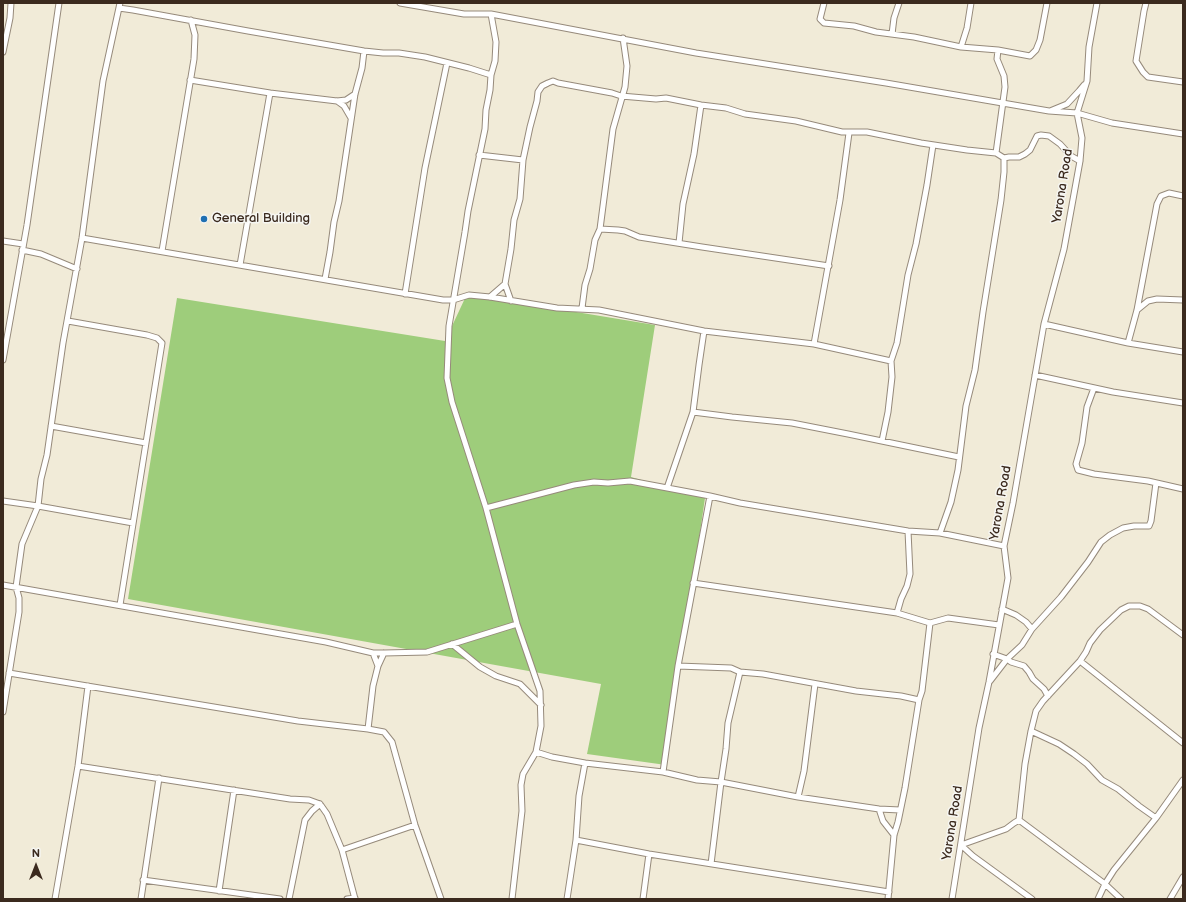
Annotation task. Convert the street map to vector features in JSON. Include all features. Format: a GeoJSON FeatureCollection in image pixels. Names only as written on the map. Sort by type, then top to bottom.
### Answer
{"type":"FeatureCollection","features":[{"type":"Feature","properties":{"kind":"street"},"geometry":{"type":"LineString","coordinates":[[3,52],[10,18],[11,3]]}},
{"type":"Feature","properties":{"kind":"street"},"geometry":{"type":"LineString","coordinates":[[3,360],[27,225],[59,3]]}},
{"type":"Feature","properties":{"kind":"street"},"geometry":{"type":"LineString","coordinates":[[400,3],[464,14],[491,14],[696,52],[886,83],[1049,112],[1077,113],[1112,123],[1183,134]]}},
{"type":"Feature","properties":{"kind":"street"},"geometry":{"type":"LineString","coordinates":[[824,3],[820,19],[824,23],[854,26],[961,47],[998,50],[1030,56],[1035,52],[1040,40],[1047,3]]}},
{"type":"Feature","properties":{"kind":"street"},"geometry":{"type":"LineString","coordinates":[[892,34],[894,18],[899,3]]}},
{"type":"Feature","properties":{"kind":"street"},"geometry":{"type":"LineString","coordinates":[[961,47],[967,28],[971,3]]}},
{"type":"Feature","properties":{"kind":"street"},"geometry":{"type":"LineString","coordinates":[[1077,113],[1087,80],[1089,47],[1097,3]]}},
{"type":"Feature","properties":{"kind":"street"},"geometry":{"type":"LineString","coordinates":[[1146,3],[1136,61],[1142,72],[1148,77],[1183,82]]}},
{"type":"Feature","properties":{"kind":"street"},"geometry":{"type":"LineString","coordinates":[[3,712],[19,612],[19,598],[16,587],[22,544],[38,506],[41,479],[47,455],[50,426],[82,238],[103,82],[120,6],[133,10],[364,51],[400,53],[425,57],[490,75]]}},
{"type":"Feature","properties":{"kind":"street"},"geometry":{"type":"LineString","coordinates":[[491,14],[496,42],[495,61],[490,75],[490,90],[486,110],[485,129],[468,211],[449,326],[447,378],[452,402],[486,508],[517,624],[540,691],[541,726],[536,752],[523,774],[521,785],[522,811],[512,899]]}},
{"type":"Feature","properties":{"kind":"street"},"geometry":{"type":"LineString","coordinates":[[162,251],[194,59],[195,46],[191,20]]}},
{"type":"Feature","properties":{"kind":"street"},"geometry":{"type":"LineString","coordinates":[[582,308],[585,285],[590,269],[595,240],[600,229],[612,136],[624,87],[627,66],[623,38]]}},
{"type":"Feature","properties":{"kind":"street"},"geometry":{"type":"LineString","coordinates":[[996,153],[1005,87],[1004,76],[997,59],[998,50]]}},
{"type":"Feature","properties":{"kind":"street"},"geometry":{"type":"LineString","coordinates":[[325,279],[334,222],[339,201],[355,94],[362,68],[364,51]]}},
{"type":"Feature","properties":{"kind":"street"},"geometry":{"type":"LineString","coordinates":[[405,294],[425,168],[447,63]]}},
{"type":"Feature","properties":{"kind":"street"},"geometry":{"type":"LineString","coordinates":[[190,80],[270,93],[337,101],[346,100],[355,94]]}},
{"type":"Feature","properties":{"kind":"street"},"geometry":{"type":"LineString","coordinates":[[1049,112],[1067,104],[1087,80]]}},
{"type":"Feature","properties":{"kind":"street"},"geometry":{"type":"LineString","coordinates":[[511,301],[505,284],[512,249],[514,220],[520,199],[523,160],[538,92],[542,86],[548,82],[553,81],[621,96],[656,99],[666,98],[726,108],[745,114],[796,121],[849,132],[867,132],[933,145],[996,153],[1004,158],[1019,157],[1025,154],[1030,150],[1037,136],[1048,136],[1060,144],[1071,156],[1080,161]]}},
{"type":"Feature","properties":{"kind":"street"},"geometry":{"type":"LineString","coordinates":[[240,265],[270,93]]}},
{"type":"Feature","properties":{"kind":"street"},"geometry":{"type":"LineString","coordinates":[[337,101],[344,106],[352,119]]}},
{"type":"Feature","properties":{"kind":"street"},"geometry":{"type":"LineString","coordinates":[[679,243],[683,204],[694,154],[701,105]]}},
{"type":"Feature","properties":{"kind":"street","name":"Yarona Road"},"geometry":{"type":"LineString","coordinates":[[952,899],[979,728],[1008,578],[1004,546],[1013,503],[1044,324],[1064,249],[1080,161],[1082,138],[1077,113]]}},
{"type":"Feature","properties":{"kind":"street"},"geometry":{"type":"LineString","coordinates":[[814,344],[840,200],[849,132]]}},
{"type":"Feature","properties":{"kind":"street"},"geometry":{"type":"LineString","coordinates":[[882,441],[888,412],[892,377],[891,361],[897,343],[908,275],[927,185],[933,145]]}},
{"type":"Feature","properties":{"kind":"street"},"geometry":{"type":"LineString","coordinates":[[479,155],[523,160]]}},
{"type":"Feature","properties":{"kind":"street"},"geometry":{"type":"LineString","coordinates":[[940,533],[951,502],[958,470],[966,406],[975,370],[1001,200],[1004,158]]}},
{"type":"Feature","properties":{"kind":"street"},"geometry":{"type":"LineString","coordinates":[[1128,343],[1137,310],[1157,204],[1161,196],[1169,193],[1183,196]]}},
{"type":"Feature","properties":{"kind":"street"},"geometry":{"type":"LineString","coordinates":[[600,229],[625,231],[639,237],[741,254],[829,266]]}},
{"type":"Feature","properties":{"kind":"street"},"geometry":{"type":"LineString","coordinates":[[82,238],[443,300],[453,300],[469,295],[557,308],[599,310],[704,331],[814,344],[891,361]]}},
{"type":"Feature","properties":{"kind":"street"},"geometry":{"type":"LineString","coordinates":[[3,241],[23,244]]}},
{"type":"Feature","properties":{"kind":"street"},"geometry":{"type":"LineString","coordinates":[[22,250],[41,254],[76,269]]}},
{"type":"Feature","properties":{"kind":"street"},"geometry":{"type":"LineString","coordinates":[[490,297],[505,284]]}},
{"type":"Feature","properties":{"kind":"street"},"geometry":{"type":"LineString","coordinates":[[1137,310],[1148,301],[1157,299],[1183,300]]}},
{"type":"Feature","properties":{"kind":"street"},"geometry":{"type":"LineString","coordinates":[[68,321],[147,334],[157,338],[162,343],[120,605]]}},
{"type":"Feature","properties":{"kind":"street"},"geometry":{"type":"LineString","coordinates":[[1044,324],[1128,343],[1183,352]]}},
{"type":"Feature","properties":{"kind":"street"},"geometry":{"type":"LineString","coordinates":[[667,488],[693,412],[698,365],[704,331]]}},
{"type":"Feature","properties":{"kind":"street"},"geometry":{"type":"LineString","coordinates":[[1035,375],[1112,392],[1183,403]]}},
{"type":"Feature","properties":{"kind":"street"},"geometry":{"type":"LineString","coordinates":[[1094,388],[1086,407],[1082,443],[1076,464],[1078,470],[1094,474],[1148,481],[1183,489]]}},
{"type":"Feature","properties":{"kind":"street"},"geometry":{"type":"LineString","coordinates":[[693,412],[732,418],[792,423],[959,457]]}},
{"type":"Feature","properties":{"kind":"street"},"geometry":{"type":"LineString","coordinates":[[50,426],[146,443]]}},
{"type":"Feature","properties":{"kind":"street"},"geometry":{"type":"LineString","coordinates":[[486,508],[574,485],[594,482],[630,482],[710,496],[740,503],[908,531],[940,533],[1004,546]]}},
{"type":"Feature","properties":{"kind":"street"},"geometry":{"type":"LineString","coordinates":[[989,682],[1007,659],[1022,645],[1032,629],[1061,597],[1088,562],[1101,542],[1123,528],[1149,526],[1151,522],[1156,484]]}},
{"type":"Feature","properties":{"kind":"street"},"geometry":{"type":"LineString","coordinates":[[664,772],[678,666],[710,496]]}},
{"type":"Feature","properties":{"kind":"street"},"geometry":{"type":"LineString","coordinates":[[3,501],[133,524]]}},
{"type":"Feature","properties":{"kind":"street"},"geometry":{"type":"LineString","coordinates":[[897,613],[910,574],[908,531]]}},
{"type":"Feature","properties":{"kind":"street"},"geometry":{"type":"LineString","coordinates":[[693,583],[897,613],[930,623],[948,618],[999,625]]}},
{"type":"Feature","properties":{"kind":"street"},"geometry":{"type":"LineString","coordinates":[[3,585],[326,642],[384,654],[427,652],[517,624]]}},
{"type":"Feature","properties":{"kind":"street"},"geometry":{"type":"LineString","coordinates":[[1019,820],[1025,764],[1036,711],[1039,705],[1080,661],[1090,643],[1100,630],[1121,610],[1129,606],[1140,606],[1148,609],[1183,635]]}},
{"type":"Feature","properties":{"kind":"street"},"geometry":{"type":"LineString","coordinates":[[1002,609],[1016,615],[1026,622],[1032,629]]}},
{"type":"Feature","properties":{"kind":"street"},"geometry":{"type":"LineString","coordinates":[[888,899],[894,835],[905,788],[919,700],[922,691],[930,623]]}},
{"type":"Feature","properties":{"kind":"street"},"geometry":{"type":"LineString","coordinates":[[452,644],[480,667],[496,676],[520,684],[541,705]]}},
{"type":"Feature","properties":{"kind":"street"},"geometry":{"type":"LineString","coordinates":[[373,652],[378,666]]}},
{"type":"Feature","properties":{"kind":"street"},"geometry":{"type":"LineString","coordinates":[[368,729],[373,686],[378,666],[384,654]]}},
{"type":"Feature","properties":{"kind":"street"},"geometry":{"type":"LineString","coordinates":[[993,654],[1024,666],[1033,679],[1044,689],[1048,696]]}},
{"type":"Feature","properties":{"kind":"street"},"geometry":{"type":"LineString","coordinates":[[1080,661],[1183,743]]}},
{"type":"Feature","properties":{"kind":"street"},"geometry":{"type":"LineString","coordinates":[[678,666],[731,668],[740,672],[764,674],[815,684],[919,700]]}},
{"type":"Feature","properties":{"kind":"street"},"geometry":{"type":"LineString","coordinates":[[711,864],[728,723],[740,672]]}},
{"type":"Feature","properties":{"kind":"street"},"geometry":{"type":"LineString","coordinates":[[9,673],[298,721],[384,732],[392,742],[415,825],[441,899]]}},
{"type":"Feature","properties":{"kind":"street"},"geometry":{"type":"LineString","coordinates":[[798,797],[804,771],[815,684]]}},
{"type":"Feature","properties":{"kind":"street"},"geometry":{"type":"LineString","coordinates":[[55,899],[78,766],[88,686]]}},
{"type":"Feature","properties":{"kind":"street"},"geometry":{"type":"LineString","coordinates":[[1031,731],[1059,744],[1074,754],[1087,764],[1102,780],[1118,789],[1156,818]]}},
{"type":"Feature","properties":{"kind":"street"},"geometry":{"type":"LineString","coordinates":[[536,752],[552,757],[585,763],[664,772],[697,780],[721,782],[798,797],[900,810]]}},
{"type":"Feature","properties":{"kind":"street"},"geometry":{"type":"LineString","coordinates":[[567,899],[576,840],[579,796],[585,763]]}},
{"type":"Feature","properties":{"kind":"street"},"geometry":{"type":"LineString","coordinates":[[78,766],[290,799],[309,800],[320,804],[327,814],[342,850],[355,898],[347,899]]}},
{"type":"Feature","properties":{"kind":"street"},"geometry":{"type":"LineString","coordinates":[[141,899],[158,778]]}},
{"type":"Feature","properties":{"kind":"street"},"geometry":{"type":"LineString","coordinates":[[1098,899],[1114,870],[1156,818],[1183,780]]}},
{"type":"Feature","properties":{"kind":"street"},"geometry":{"type":"LineString","coordinates":[[219,891],[234,790]]}},
{"type":"Feature","properties":{"kind":"street"},"geometry":{"type":"LineString","coordinates":[[289,899],[305,820],[320,804]]}},
{"type":"Feature","properties":{"kind":"street"},"geometry":{"type":"LineString","coordinates":[[879,808],[883,821],[894,835]]}},
{"type":"Feature","properties":{"kind":"street"},"geometry":{"type":"LineString","coordinates":[[960,846],[1006,829],[1019,820]]}},
{"type":"Feature","properties":{"kind":"street"},"geometry":{"type":"LineString","coordinates":[[1019,820],[1105,884],[1121,899]]}},
{"type":"Feature","properties":{"kind":"street"},"geometry":{"type":"LineString","coordinates":[[342,850],[415,825]]}},
{"type":"Feature","properties":{"kind":"street"},"geometry":{"type":"LineString","coordinates":[[576,840],[649,854],[889,892]]}},
{"type":"Feature","properties":{"kind":"street"},"geometry":{"type":"LineString","coordinates":[[960,846],[1032,899]]}},
{"type":"Feature","properties":{"kind":"street"},"geometry":{"type":"LineString","coordinates":[[643,899],[649,854]]}},
{"type":"Feature","properties":{"kind":"street"},"geometry":{"type":"LineString","coordinates":[[1170,899],[1183,877]]}},
{"type":"Feature","properties":{"kind":"street"},"geometry":{"type":"LineString","coordinates":[[143,880],[280,899]]}},
{"type":"Feature","properties":{"kind":"green space"},"geometry":{"type":"Polygon","coordinates":[[[467,294],[655,325],[631,477],[705,498],[666,765],[587,754],[601,684],[128,599],[177,298],[445,341],[467,294]]]}},
{"type":"Feature","properties":{"kind":"place","name":"General Building"},"geometry":{"type":"Point","coordinates":[204,219]}}]}
